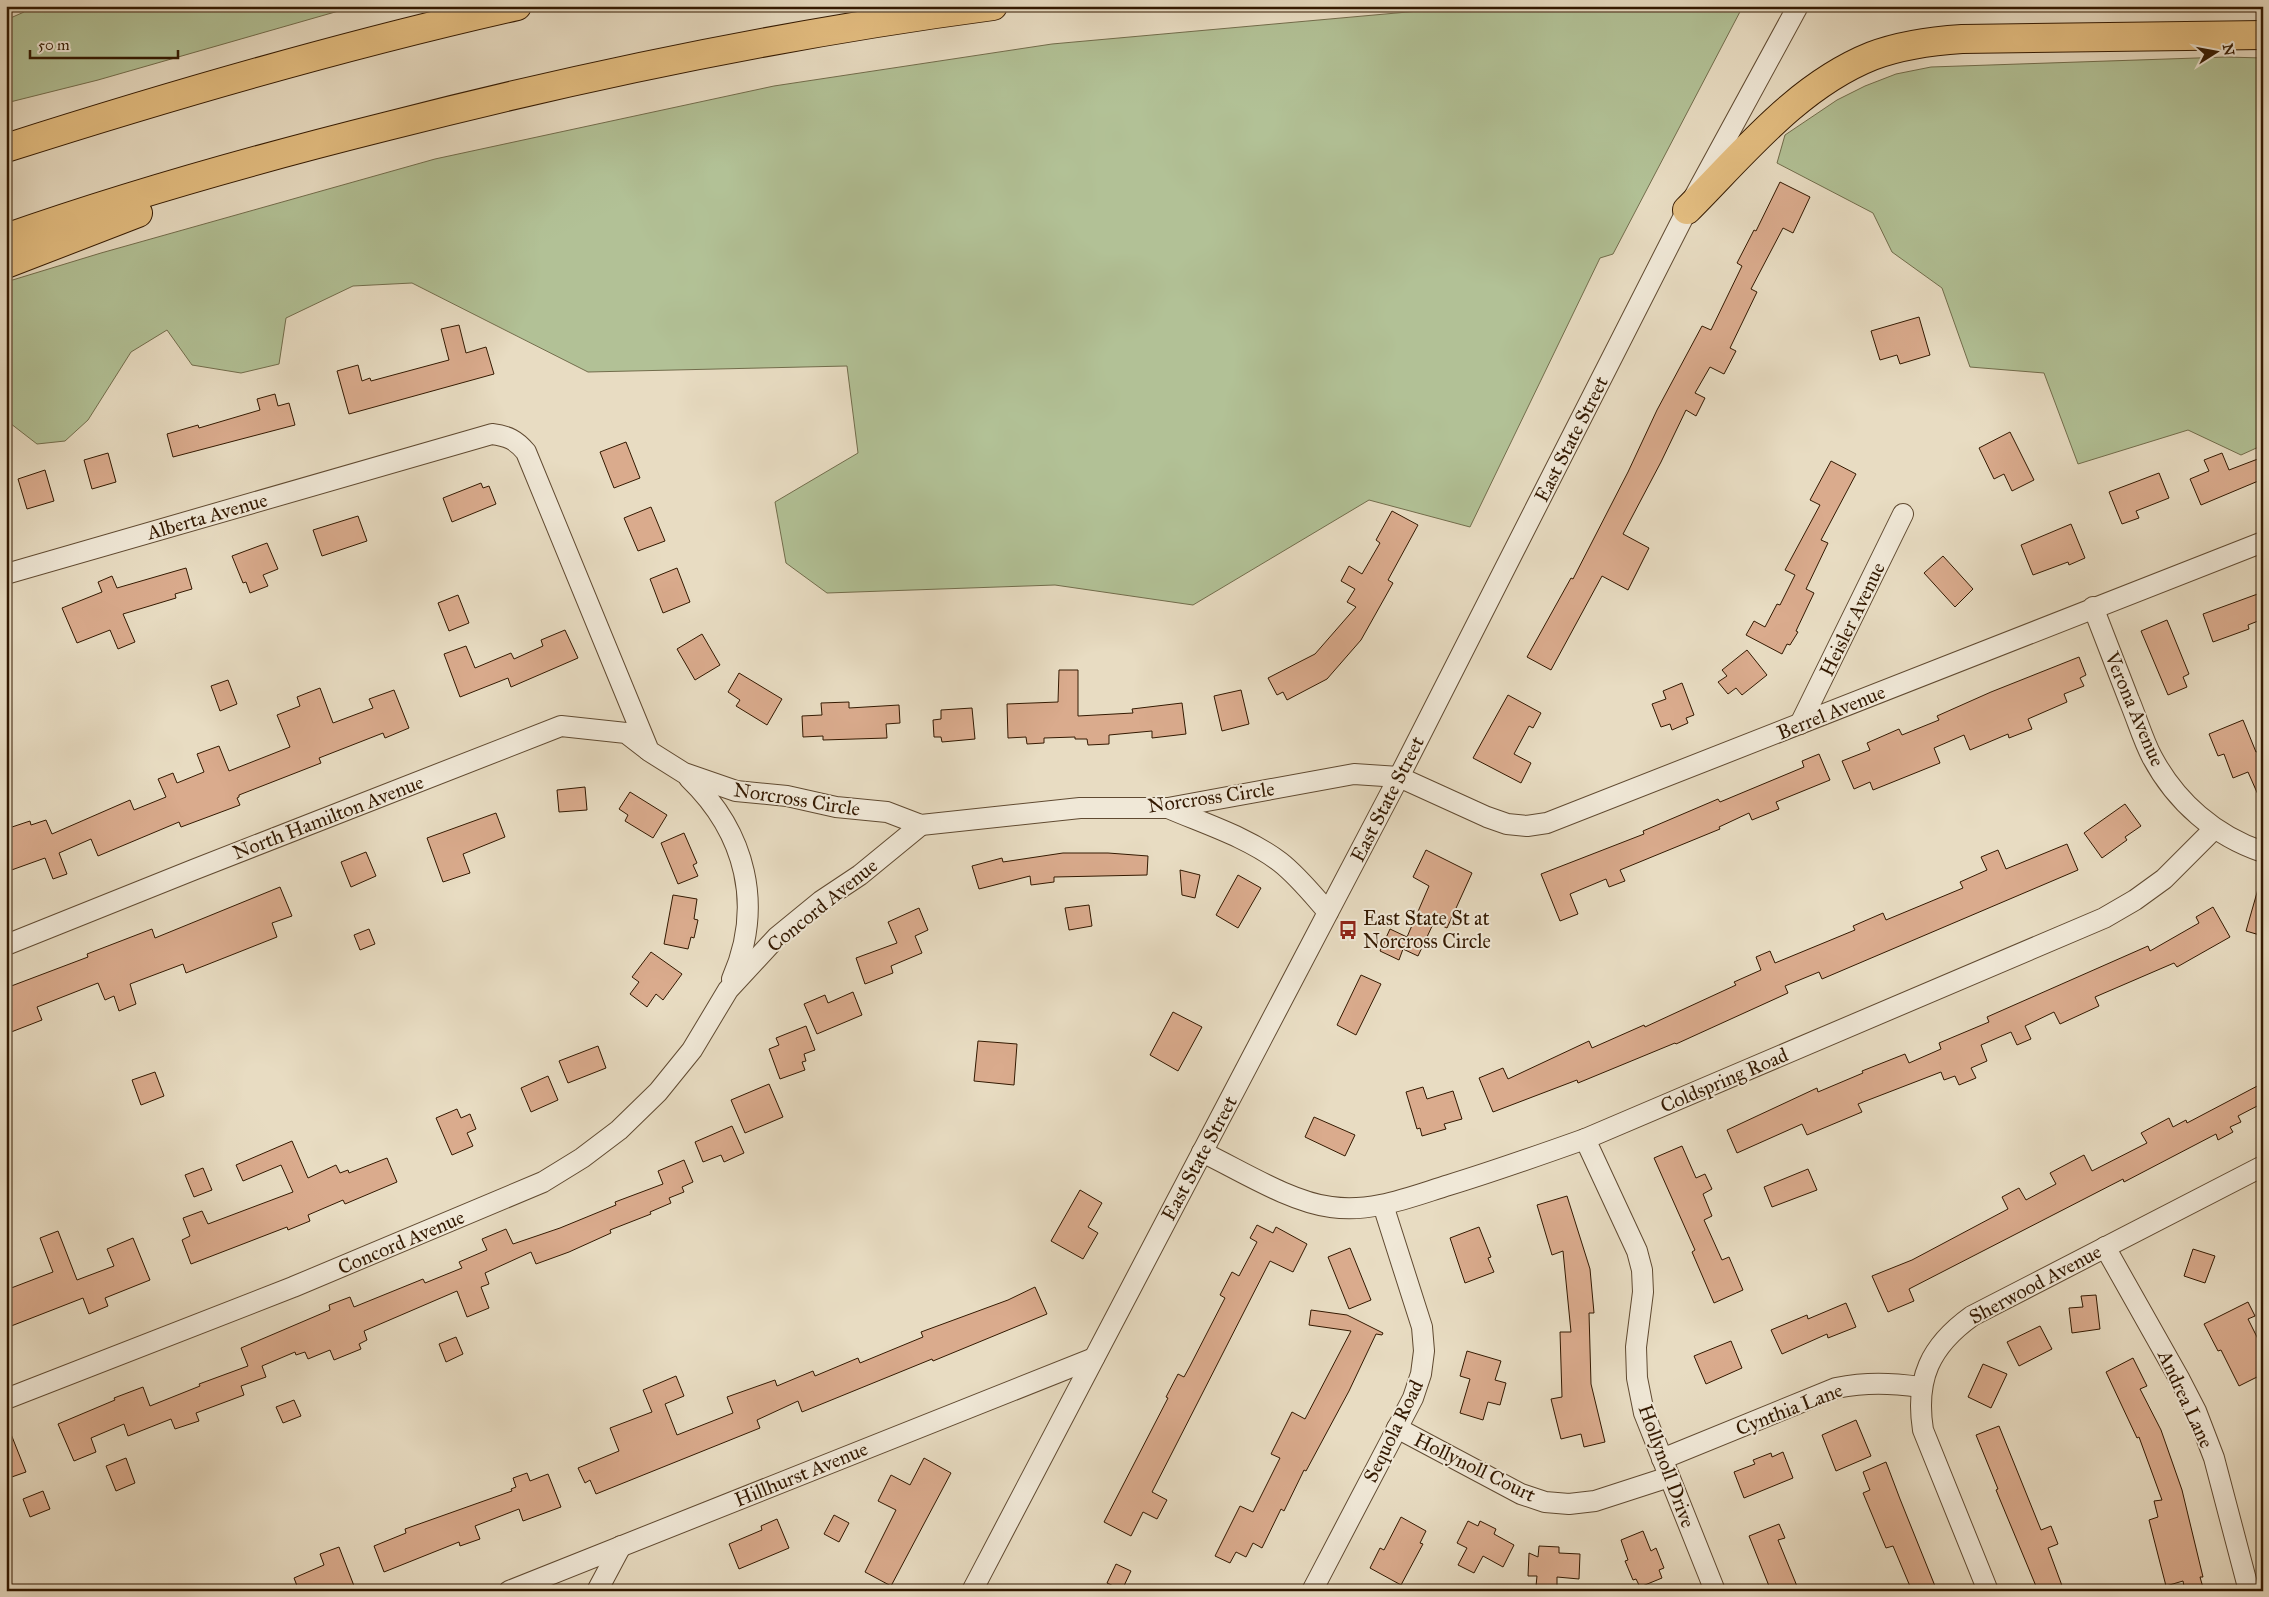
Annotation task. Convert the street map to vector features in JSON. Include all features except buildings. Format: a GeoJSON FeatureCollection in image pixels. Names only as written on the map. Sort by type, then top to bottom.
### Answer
{"type":"FeatureCollection","features":[{"type":"Feature","properties":{"kind":"highway"},"geometry":{"type":"LineString","coordinates":[[6,148],[228,80],[438,24],[517,6]]}},
{"type":"Feature","properties":{"kind":"highway"},"geometry":{"type":"LineString","coordinates":[[6,238],[155,190],[320,143],[478,102],[621,71],[827,32],[993,6]]}},
{"type":"Feature","properties":{"kind":"highway"},"geometry":{"type":"LineString","coordinates":[[1687,210],[1787,110],[1813,89],[1848,67],[1888,51],[1916,44],[1962,39],[2263,35]]}},
{"type":"Feature","properties":{"kind":"highway"},"geometry":{"type":"LineString","coordinates":[[6,264],[320,143]]}},
{"type":"Feature","properties":{"kind":"street","name":"East State Street"},"geometry":{"type":"LineString","coordinates":[[972,1591],[1399,777],[1687,210],[1798,6]]}},
{"type":"Feature","properties":{"kind":"street","name":"Alberta Avenue"},"geometry":{"type":"LineString","coordinates":[[6,574],[492,434],[505,435],[518,442],[526,452],[650,751]]}},
{"type":"Feature","properties":{"kind":"street","name":"Heisler Avenue"},"geometry":{"type":"LineString","coordinates":[[1800,724],[1903,514]]}},
{"type":"Feature","properties":{"kind":"street","name":"Berrel Avenue"},"geometry":{"type":"LineString","coordinates":[[1399,777],[1507,824],[1527,826],[1547,823],[2263,542]]}},
{"type":"Feature","properties":{"kind":"street","name":"Verona Avenue"},"geometry":{"type":"LineString","coordinates":[[2093,608],[2151,755],[2166,781],[2185,804],[2214,829],[2239,843],[2263,852]]}},
{"type":"Feature","properties":{"kind":"street","name":"North Hamilton Avenue"},"geometry":{"type":"LineString","coordinates":[[6,945],[202,866],[561,726],[596,728],[626,733],[650,751]]}},
{"type":"Feature","properties":{"kind":"street","name":"Norcross Circle"},"geometry":{"type":"LineString","coordinates":[[650,751],[684,773],[741,792],[788,796],[836,807],[887,812],[921,825],[1080,808],[1168,808],[1354,774],[1399,777]]}},
{"type":"Feature","properties":{"kind":"street","name":"Concord Avenue"},"geometry":{"type":"LineString","coordinates":[[6,1398],[293,1287],[543,1182],[582,1158],[619,1130],[658,1092],[692,1050],[728,990],[740,961],[747,932],[748,902],[745,875],[737,846],[724,818],[706,794],[684,773]]}},
{"type":"Feature","properties":{"kind":"street"},"geometry":{"type":"LineString","coordinates":[[1168,808],[1253,845],[1280,862],[1303,883],[1328,912]]}},
{"type":"Feature","properties":{"kind":"street","name":"Concord Avenue"},"geometry":{"type":"LineString","coordinates":[[728,990],[777,937],[821,901],[860,875],[921,825]]}},
{"type":"Feature","properties":{"kind":"street","name":"Coldspring Road"},"geometry":{"type":"LineString","coordinates":[[1202,1152],[1303,1200],[1330,1207],[1356,1209],[1383,1206],[1518,1163],[1585,1139],[2104,918],[2135,900],[2164,879],[2214,829]]}},
{"type":"Feature","properties":{"kind":"street","name":"Hollynoll Drive"},"geometry":{"type":"LineString","coordinates":[[1585,1139],[1637,1251],[1642,1270],[1643,1292],[1636,1347],[1637,1378],[1644,1413],[1715,1591]]}},
{"type":"Feature","properties":{"kind":"street","name":"Sherwood Avenue"},"geometry":{"type":"LineString","coordinates":[[1988,1591],[1923,1430],[1920,1409],[1921,1387],[1927,1366],[1937,1348],[1953,1329],[1972,1316],[2263,1166]]}},
{"type":"Feature","properties":{"kind":"street","name":"Sequola Road"},"geometry":{"type":"LineString","coordinates":[[1312,1591],[1397,1428],[1416,1390],[1421,1374],[1424,1351],[1422,1327],[1383,1206]]}},
{"type":"Feature","properties":{"kind":"street","name":"Andrea Lane"},"geometry":{"type":"LineString","coordinates":[[2105,1247],[2196,1411],[2214,1458],[2249,1591]]}},
{"type":"Feature","properties":{"kind":"street","name":"Hillhurst Avenue"},"geometry":{"type":"LineString","coordinates":[[509,1591],[1094,1358]]}},
{"type":"Feature","properties":{"kind":"street","name":"Cynthia Lane"},"geometry":{"type":"LineString","coordinates":[[1666,1468],[1836,1388],[1864,1383],[1895,1383],[1921,1387]]}},
{"type":"Feature","properties":{"kind":"street","name":"Hollynoll Court"},"geometry":{"type":"LineString","coordinates":[[1397,1428],[1521,1494],[1545,1502],[1569,1504],[1595,1502],[1666,1468]]}},
{"type":"Feature","properties":{"kind":"street"},"geometry":{"type":"LineString","coordinates":[[597,1591],[621,1546]]}},
{"type":"Feature","properties":{"kind":"green space"},"geometry":{"type":"Polygon","coordinates":[[[27,6],[356,6],[98,80],[6,103],[6,20],[24,12],[27,6]]]}},
{"type":"Feature","properties":{"kind":"green space"},"geometry":{"type":"Polygon","coordinates":[[[1743,6],[1613,254],[1600,258],[1470,527],[1369,500],[1193,605],[1055,585],[827,593],[786,563],[775,502],[858,453],[847,366],[588,372],[412,283],[353,286],[286,318],[279,364],[241,373],[192,365],[167,330],[131,352],[88,420],[65,441],[37,444],[6,420],[6,282],[101,253],[435,159],[774,86],[1052,44],[1452,8],[1743,6]]]}},
{"type":"Feature","properties":{"kind":"green space"},"geometry":{"type":"Polygon","coordinates":[[[2226,57],[2263,58],[2263,445],[2241,455],[2188,430],[2078,464],[2044,373],[1970,367],[1942,288],[1892,252],[1873,213],[1777,163],[1785,135],[1837,100],[1865,86],[1896,74],[1931,67],[2226,57]]]}},
{"type":"Feature","properties":{"kind":"place","name":"East State St at Norcross Circle"},"geometry":{"type":"Point","coordinates":[1348,930]}}]}
